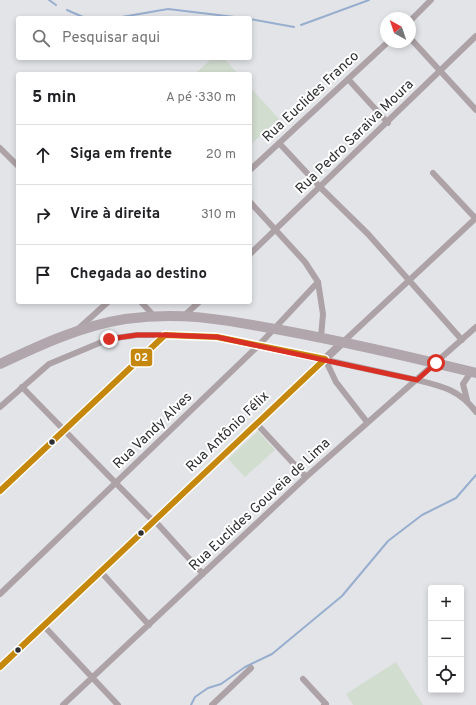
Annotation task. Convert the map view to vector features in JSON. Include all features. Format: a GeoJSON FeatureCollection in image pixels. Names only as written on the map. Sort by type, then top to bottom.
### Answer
{"type":"FeatureCollection","features":[{"type":"Feature","properties":{"kind":"highway"},"geometry":{"type":"LineString","coordinates":[[0,364],[74,332],[118,321],[154,316],[185,315],[244,322],[321,337],[474,372]]}},
{"type":"Feature","properties":{"kind":"main road","name":"Rua Antônio Félix"},"geometry":{"type":"LineString","coordinates":[[0,667],[343,342]]}},
{"type":"Feature","properties":{"kind":"street"},"geometry":{"type":"LineString","coordinates":[[416,15],[431,0]]}},
{"type":"Feature","properties":{"kind":"street","name":"Rua Pedro Saraiva Moura"},"geometry":{"type":"LineString","coordinates":[[252,252],[476,36]]}},
{"type":"Feature","properties":{"kind":"street"},"geometry":{"type":"LineString","coordinates":[[416,45],[476,110]]}},
{"type":"Feature","properties":{"kind":"street","name":"Rua Euclides Franco"},"geometry":{"type":"LineString","coordinates":[[252,168],[381,48]]}},
{"type":"Feature","properties":{"kind":"street"},"geometry":{"type":"LineString","coordinates":[[348,78],[388,122]]}},
{"type":"Feature","properties":{"kind":"street"},"geometry":{"type":"LineString","coordinates":[[279,143],[320,187],[368,234],[462,340]]}},
{"type":"Feature","properties":{"kind":"street"},"geometry":{"type":"LineString","coordinates":[[0,148],[16,164]]}},
{"type":"Feature","properties":{"kind":"street"},"geometry":{"type":"LineString","coordinates":[[433,174],[476,219]]}},
{"type":"Feature","properties":{"kind":"street"},"geometry":{"type":"LineString","coordinates":[[252,204],[305,262],[318,282],[323,314],[321,337]]}},
{"type":"Feature","properties":{"kind":"street","name":"Rua Antônio Félix"},"geometry":{"type":"LineString","coordinates":[[343,342],[476,219]]}},
{"type":"Feature","properties":{"kind":"street","name":"Rua Vandy Alves"},"geometry":{"type":"LineString","coordinates":[[0,594],[276,329],[318,282]]}},
{"type":"Feature","properties":{"kind":"street"},"geometry":{"type":"LineString","coordinates":[[74,332],[106,304]]}},
{"type":"Feature","properties":{"kind":"street"},"geometry":{"type":"LineString","coordinates":[[143,304],[154,316]]}},
{"type":"Feature","properties":{"kind":"street"},"geometry":{"type":"LineString","coordinates":[[185,315],[197,304]]}},
{"type":"Feature","properties":{"kind":"street","name":"Rua Euclides Gouveia de Lima"},"geometry":{"type":"LineString","coordinates":[[64,705],[306,477],[476,327]]}},
{"type":"Feature","properties":{"kind":"street"},"geometry":{"type":"LineString","coordinates":[[0,407],[49,364],[109,339],[137,335],[165,335],[217,337],[417,380],[445,387],[467,400],[476,412]]}},
{"type":"Feature","properties":{"kind":"street"},"geometry":{"type":"LineString","coordinates":[[0,491],[165,335]]}},
{"type":"Feature","properties":{"kind":"street"},"geometry":{"type":"LineString","coordinates":[[325,359],[336,382],[367,422]]}},
{"type":"Feature","properties":{"kind":"street"},"geometry":{"type":"LineString","coordinates":[[467,400],[464,384],[474,372]]}},
{"type":"Feature","properties":{"kind":"street"},"geometry":{"type":"LineString","coordinates":[[22,387],[63,431],[149,517],[155,520],[203,574]]}},
{"type":"Feature","properties":{"kind":"street"},"geometry":{"type":"LineString","coordinates":[[256,423],[306,477]]}},
{"type":"Feature","properties":{"kind":"street"},"geometry":{"type":"LineString","coordinates":[[101,572],[149,625]]}},
{"type":"Feature","properties":{"kind":"street"},"geometry":{"type":"LineString","coordinates":[[43,626],[118,705]]}},
{"type":"Feature","properties":{"kind":"street"},"geometry":{"type":"LineString","coordinates":[[212,705],[251,668]]}},
{"type":"Feature","properties":{"kind":"street"},"geometry":{"type":"LineString","coordinates":[[303,679],[325,704]]}},
{"type":"Feature","properties":{"kind":"green space"},"geometry":{"type":"Polygon","coordinates":[[[210,60],[226,60],[236,72],[197,72],[210,60]]]}},
{"type":"Feature","properties":{"kind":"green space"},"geometry":{"type":"Polygon","coordinates":[[[252,89],[279,119],[252,143],[252,89]]]}},
{"type":"Feature","properties":{"kind":"green space"},"geometry":{"type":"Polygon","coordinates":[[[258,431],[275,450],[245,477],[228,459],[258,431]]]}},
{"type":"Feature","properties":{"kind":"green space"},"geometry":{"type":"Polygon","coordinates":[[[396,662],[423,705],[353,705],[346,694],[396,662]]]}},
{"type":"Feature","properties":{"kind":"waterway"},"geometry":{"type":"LineString","coordinates":[[49,0],[56,5]]}},
{"type":"Feature","properties":{"kind":"waterway"},"geometry":{"type":"LineString","coordinates":[[301,25],[369,0]]}},
{"type":"Feature","properties":{"kind":"waterway"},"geometry":{"type":"LineString","coordinates":[[128,16],[168,9],[226,16]]}},
{"type":"Feature","properties":{"kind":"waterway"},"geometry":{"type":"LineString","coordinates":[[67,10],[81,16]]}},
{"type":"Feature","properties":{"kind":"waterway"},"geometry":{"type":"LineString","coordinates":[[252,19],[294,27]]}},
{"type":"Feature","properties":{"kind":"waterway"},"geometry":{"type":"LineString","coordinates":[[191,705],[195,697],[208,688],[221,684],[245,667],[272,654],[342,596],[388,541],[422,515],[456,498],[476,475]]}},
{"type":"Feature","properties":{"kind":"transit line","name":"02"},"geometry":{"type":"LineString","coordinates":[[0,491],[165,335],[217,337],[325,359]]}},
{"type":"Feature","properties":{"kind":"transit line","name":"02"},"geometry":{"type":"LineString","coordinates":[[0,667],[325,359]]}},
{"type":"Feature","properties":{"kind":"route"},"geometry":{"type":"LineString","coordinates":[[109,339],[137,335],[217,337],[417,380],[436,363]]}}]}
